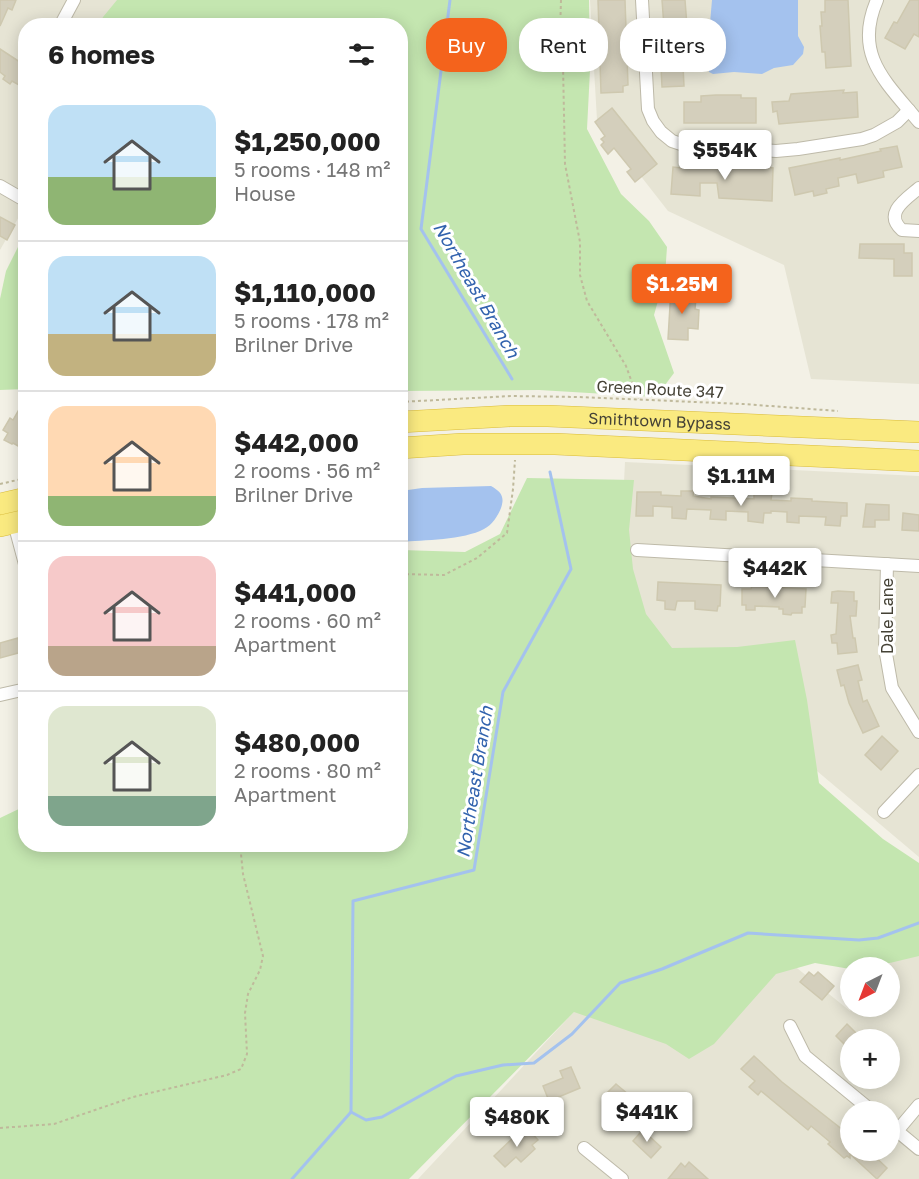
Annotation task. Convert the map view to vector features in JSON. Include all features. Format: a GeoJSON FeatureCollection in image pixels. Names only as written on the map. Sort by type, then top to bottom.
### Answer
{"type":"FeatureCollection","features":[{"type":"Feature","properties":{"kind":"highway","name":"Smithtown Bypass"},"geometry":{"type":"LineString","coordinates":[[408,421],[489,416],[548,416],[919,432]]}},
{"type":"Feature","properties":{"kind":"highway","name":"Smithtown Bypass"},"geometry":{"type":"LineString","coordinates":[[408,447],[463,444],[555,444],[919,461]]}},
{"type":"Feature","properties":{"kind":"highway"},"geometry":{"type":"LineString","coordinates":[[0,504],[18,500]]}},
{"type":"Feature","properties":{"kind":"street"},"geometry":{"type":"LineString","coordinates":[[64,18],[74,0]]}},
{"type":"Feature","properties":{"kind":"street"},"geometry":{"type":"LineString","coordinates":[[642,0],[648,109],[653,122],[672,141],[695,146],[776,151],[798,150],[874,135],[897,122],[909,110]]}},
{"type":"Feature","properties":{"kind":"street"},"geometry":{"type":"LineString","coordinates":[[877,0],[871,13],[868,47],[882,77],[919,122]]}},
{"type":"Feature","properties":{"kind":"street"},"geometry":{"type":"LineString","coordinates":[[0,186],[18,196]]}},
{"type":"Feature","properties":{"kind":"street"},"geometry":{"type":"LineString","coordinates":[[919,188],[898,206],[895,216],[902,230],[919,231]]}},
{"type":"Feature","properties":{"kind":"street"},"geometry":{"type":"LineString","coordinates":[[13,523],[18,540]]}},
{"type":"Feature","properties":{"kind":"street"},"geometry":{"type":"LineString","coordinates":[[637,550],[919,566]]}},
{"type":"Feature","properties":{"kind":"street","name":"Dale Lane"},"geometry":{"type":"LineString","coordinates":[[887,564],[885,648],[892,688],[919,732]]}},
{"type":"Feature","properties":{"kind":"street"},"geometry":{"type":"LineString","coordinates":[[0,695],[18,690]]}},
{"type":"Feature","properties":{"kind":"street"},"geometry":{"type":"LineString","coordinates":[[884,812],[919,775]]}},
{"type":"Feature","properties":{"kind":"street"},"geometry":{"type":"LineString","coordinates":[[790,1026],[805,1056],[860,1101]]}},
{"type":"Feature","properties":{"kind":"street"},"geometry":{"type":"LineString","coordinates":[[900,1122],[919,1106]]}},
{"type":"Feature","properties":{"kind":"street"},"geometry":{"type":"LineString","coordinates":[[900,1134],[919,1149]]}},
{"type":"Feature","properties":{"kind":"street"},"geometry":{"type":"LineString","coordinates":[[584,1148],[622,1179]]}},
{"type":"Feature","properties":{"kind":"path"},"geometry":{"type":"LineString","coordinates":[[561,0],[565,164],[580,242],[580,275],[587,301],[626,366],[638,400]]}},
{"type":"Feature","properties":{"kind":"path","name":"Green Route 347"},"geometry":{"type":"LineString","coordinates":[[408,402],[512,396],[742,404],[784,409],[840,411]]}},
{"type":"Feature","properties":{"kind":"path"},"geometry":{"type":"LineString","coordinates":[[408,574],[444,575],[477,558],[507,532],[515,460]]}},
{"type":"Feature","properties":{"kind":"path"},"geometry":{"type":"LineString","coordinates":[[0,484],[18,480]]}},
{"type":"Feature","properties":{"kind":"path"},"geometry":{"type":"LineString","coordinates":[[0,1128],[54,1124],[133,1097],[227,1075],[241,1069],[247,1054],[244,1013],[248,994],[260,970],[263,956],[243,874],[241,852]]}},
{"type":"Feature","properties":{"kind":"shaded area"},"geometry":{"type":"Polygon","coordinates":[[[0,0],[145,0],[134,18],[18,18],[18,218],[0,250],[0,0]]]}},
{"type":"Feature","properties":{"kind":"shaded area"},"geometry":{"type":"Polygon","coordinates":[[[590,0],[919,0],[919,384],[811,379],[784,265],[668,211],[597,120],[594,72],[608,72],[608,18],[591,18],[590,0]]]}},
{"type":"Feature","properties":{"kind":"shaded area"},"geometry":{"type":"Polygon","coordinates":[[[625,462],[919,476],[919,857],[798,755],[615,662],[625,462]]]}},
{"type":"Feature","properties":{"kind":"shaded area"},"geometry":{"type":"Polygon","coordinates":[[[919,929],[919,1179],[418,1179],[585,1000],[771,947],[840,1003],[840,1017],[900,1017],[900,957],[895,957],[919,929]]]}},
{"type":"Feature","properties":{"kind":"green space"},"geometry":{"type":"Polygon","coordinates":[[[117,0],[589,0],[589,18],[519,18],[519,72],[590,72],[587,129],[621,194],[649,221],[667,247],[665,276],[654,315],[674,373],[656,397],[539,390],[408,391],[408,18],[102,18],[117,0]]]}},
{"type":"Feature","properties":{"kind":"green space"},"geometry":{"type":"Polygon","coordinates":[[[18,247],[18,389],[0,390],[0,299],[6,271],[18,247]]]}},
{"type":"Feature","properties":{"kind":"green space"},"geometry":{"type":"Polygon","coordinates":[[[527,478],[634,480],[629,530],[633,569],[646,614],[672,648],[737,647],[795,640],[807,700],[819,783],[883,839],[919,863],[919,956],[900,961],[900,957],[840,957],[840,967],[815,963],[776,974],[714,1044],[689,1059],[666,1044],[574,1012],[409,1179],[0,1179],[0,818],[18,809],[18,852],[408,852],[408,550],[465,552],[500,534],[527,478]]]}},
{"type":"Feature","properties":{"kind":"water"},"geometry":{"type":"Polygon","coordinates":[[[712,0],[798,0],[798,36],[804,47],[803,54],[793,65],[774,68],[762,74],[734,72],[713,74],[709,72],[726,72],[726,18],[710,18],[712,0]]]}},
{"type":"Feature","properties":{"kind":"water"},"geometry":{"type":"Polygon","coordinates":[[[491,486],[500,492],[503,500],[492,523],[476,533],[408,542],[408,490],[491,486]]]}},
{"type":"Feature","properties":{"kind":"building"},"geometry":{"type":"Polygon","coordinates":[[[0,0],[16,0],[12,10],[8,8],[0,26],[0,0]]]}},
{"type":"Feature","properties":{"kind":"building"},"geometry":{"type":"Polygon","coordinates":[[[598,0],[625,0],[626,18],[620,18],[620,72],[628,72],[628,85],[623,86],[623,92],[601,93],[600,72],[608,72],[608,18],[599,18],[598,0]]]}},
{"type":"Feature","properties":{"kind":"building"},"geometry":{"type":"Polygon","coordinates":[[[662,0],[685,0],[686,18],[663,18],[662,0]]]}},
{"type":"Feature","properties":{"kind":"building"},"geometry":{"type":"Polygon","coordinates":[[[825,0],[848,0],[851,66],[826,68],[820,26],[822,26],[821,12],[825,12],[825,0]]]}},
{"type":"Feature","properties":{"kind":"building"},"geometry":{"type":"Polygon","coordinates":[[[910,0],[919,0],[919,37],[914,34],[905,49],[885,38],[910,0]]]}},
{"type":"Feature","properties":{"kind":"building"},"geometry":{"type":"Polygon","coordinates":[[[0,49],[18,61],[18,84],[12,81],[10,84],[3,79],[5,76],[0,72],[0,49]]]}},
{"type":"Feature","properties":{"kind":"building"},"geometry":{"type":"Polygon","coordinates":[[[661,72],[683,72],[684,86],[662,87],[661,72]]]}},
{"type":"Feature","properties":{"kind":"building"},"geometry":{"type":"Polygon","coordinates":[[[844,90],[843,93],[857,92],[858,117],[779,124],[777,111],[773,112],[772,102],[789,101],[791,94],[844,90]]]}},
{"type":"Feature","properties":{"kind":"building"},"geometry":{"type":"Polygon","coordinates":[[[741,95],[741,98],[756,98],[756,123],[684,123],[684,102],[701,102],[701,96],[741,95]]]}},
{"type":"Feature","properties":{"kind":"building"},"geometry":{"type":"Polygon","coordinates":[[[612,108],[657,164],[635,182],[627,172],[631,169],[614,148],[608,154],[601,145],[604,142],[601,139],[605,136],[595,122],[612,108]]]}},
{"type":"Feature","properties":{"kind":"building"},"geometry":{"type":"Polygon","coordinates":[[[897,146],[902,167],[883,171],[884,177],[858,183],[856,174],[838,178],[839,186],[826,189],[827,193],[814,196],[813,191],[795,195],[789,168],[840,158],[840,160],[897,146]]]}},
{"type":"Feature","properties":{"kind":"building"},"geometry":{"type":"Polygon","coordinates":[[[681,164],[728,168],[728,166],[747,165],[773,168],[772,201],[719,198],[717,183],[700,183],[700,196],[671,194],[673,167],[682,168],[681,164]]]}},
{"type":"Feature","properties":{"kind":"building"},"geometry":{"type":"Polygon","coordinates":[[[0,217],[15,225],[7,240],[0,236],[0,217]]]}},
{"type":"Feature","properties":{"kind":"building"},"geometry":{"type":"Polygon","coordinates":[[[860,244],[904,244],[904,253],[912,253],[912,276],[894,276],[894,259],[859,258],[860,244]]]}},
{"type":"Feature","properties":{"kind":"building"},"geometry":{"type":"Polygon","coordinates":[[[671,289],[691,290],[690,298],[696,298],[695,309],[699,310],[698,329],[688,328],[688,340],[668,339],[671,289]]]}},
{"type":"Feature","properties":{"kind":"building"},"geometry":{"type":"Polygon","coordinates":[[[18,411],[18,446],[4,440],[8,433],[3,430],[10,418],[13,420],[18,411]]]}},
{"type":"Feature","properties":{"kind":"building"},"geometry":{"type":"Polygon","coordinates":[[[681,491],[694,491],[693,496],[711,499],[711,497],[754,499],[754,492],[772,493],[771,500],[791,501],[791,498],[847,503],[847,516],[841,516],[840,526],[825,525],[826,517],[799,516],[799,523],[787,522],[787,512],[771,511],[771,513],[764,513],[763,523],[748,521],[748,512],[726,511],[726,520],[710,519],[711,510],[687,509],[686,519],[672,518],[672,507],[653,506],[653,516],[636,516],[637,492],[661,492],[661,495],[681,496],[681,491]]]}},
{"type":"Feature","properties":{"kind":"building"},"geometry":{"type":"Polygon","coordinates":[[[866,504],[889,505],[889,520],[875,520],[875,527],[863,527],[866,504]]]}},
{"type":"Feature","properties":{"kind":"building"},"geometry":{"type":"Polygon","coordinates":[[[903,513],[919,515],[919,531],[902,530],[903,513]]]}},
{"type":"Feature","properties":{"kind":"building"},"geometry":{"type":"Polygon","coordinates":[[[658,582],[721,585],[720,606],[717,611],[695,609],[695,601],[677,601],[675,610],[665,609],[665,601],[657,600],[658,582]]]}},
{"type":"Feature","properties":{"kind":"building"},"geometry":{"type":"Polygon","coordinates":[[[752,586],[806,589],[805,607],[802,607],[802,613],[791,615],[783,614],[783,609],[779,607],[755,606],[755,610],[746,610],[746,605],[742,605],[742,589],[751,589],[752,586]]]}},
{"type":"Feature","properties":{"kind":"building"},"geometry":{"type":"Polygon","coordinates":[[[832,592],[854,592],[854,601],[857,601],[856,616],[850,616],[857,652],[838,654],[837,643],[832,643],[831,635],[836,634],[838,603],[831,603],[832,592]]]}},
{"type":"Feature","properties":{"kind":"building"},"geometry":{"type":"Polygon","coordinates":[[[18,638],[18,653],[0,658],[0,643],[18,638]]]}},
{"type":"Feature","properties":{"kind":"building"},"geometry":{"type":"Polygon","coordinates":[[[858,665],[862,680],[858,681],[863,702],[867,700],[879,726],[863,733],[849,703],[844,685],[841,686],[837,670],[858,665]]]}},
{"type":"Feature","properties":{"kind":"building"},"geometry":{"type":"Polygon","coordinates":[[[882,736],[898,751],[881,770],[865,755],[882,736]]]}},
{"type":"Feature","properties":{"kind":"building"},"geometry":{"type":"Polygon","coordinates":[[[809,972],[814,976],[818,972],[834,986],[822,1000],[800,982],[809,972]]]}},
{"type":"Feature","properties":{"kind":"building"},"geometry":{"type":"Polygon","coordinates":[[[847,1024],[852,1029],[842,1029],[847,1024]]]}},
{"type":"Feature","properties":{"kind":"building"},"geometry":{"type":"Polygon","coordinates":[[[754,1056],[782,1082],[840,1128],[840,1154],[828,1144],[830,1142],[811,1126],[808,1130],[761,1091],[758,1095],[749,1087],[755,1081],[741,1069],[754,1056]]]}},
{"type":"Feature","properties":{"kind":"building"},"geometry":{"type":"Polygon","coordinates":[[[571,1067],[580,1088],[549,1101],[543,1086],[563,1078],[560,1071],[571,1067]]]}},
{"type":"Feature","properties":{"kind":"building"},"geometry":{"type":"Polygon","coordinates":[[[616,1084],[635,1100],[622,1114],[603,1097],[616,1084]]]}},
{"type":"Feature","properties":{"kind":"building"},"geometry":{"type":"Polygon","coordinates":[[[645,1127],[651,1133],[649,1136],[661,1147],[651,1158],[633,1141],[645,1127]]]}},
{"type":"Feature","properties":{"kind":"building"},"geometry":{"type":"Polygon","coordinates":[[[527,1128],[538,1140],[532,1145],[535,1149],[521,1162],[516,1157],[505,1167],[494,1156],[527,1128]]]}},
{"type":"Feature","properties":{"kind":"building"},"geometry":{"type":"Polygon","coordinates":[[[858,1161],[880,1161],[887,1168],[877,1179],[858,1161]]]}},
{"type":"Feature","properties":{"kind":"building"},"geometry":{"type":"Polygon","coordinates":[[[689,1162],[708,1179],[668,1179],[681,1163],[685,1167],[689,1162]]]}},
{"type":"Feature","properties":{"kind":"waterway","name":"Northeast Branch"},"geometry":{"type":"LineString","coordinates":[[450,0],[421,229],[512,379]]}},
{"type":"Feature","properties":{"kind":"waterway","name":"Northeast Branch"},"geometry":{"type":"LineString","coordinates":[[292,1179],[351,1112],[353,901],[474,870],[503,692],[571,569],[550,472]]}},
{"type":"Feature","properties":{"kind":"waterway"},"geometry":{"type":"LineString","coordinates":[[351,1112],[366,1120],[382,1117],[456,1076],[503,1065],[534,1063],[572,1034],[620,983],[662,969],[748,933],[859,940],[878,938],[919,923]]}}]}
